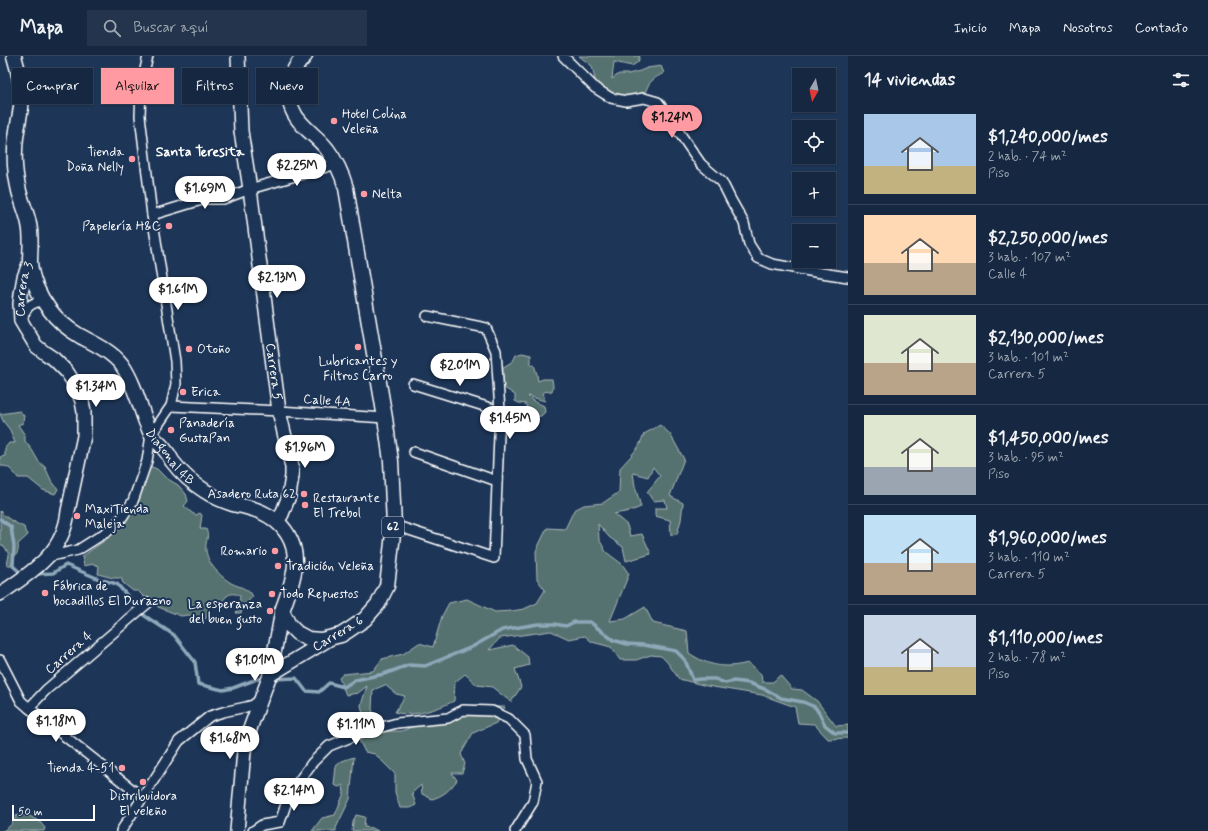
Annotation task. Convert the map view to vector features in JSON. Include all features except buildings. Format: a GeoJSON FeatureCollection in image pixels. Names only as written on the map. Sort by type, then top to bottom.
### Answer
{"type":"FeatureCollection","features":[{"type":"Feature","properties":{"kind":"main road","name":"Carrera 3"},"geometry":{"type":"LineString","coordinates":[[14,56],[21,80],[21,106],[16,134],[15,163],[19,191],[30,226],[30,262]]}},
{"type":"Feature","properties":{"kind":"main road","name":"62"},"geometry":{"type":"LineString","coordinates":[[305,56],[296,66],[290,80],[290,103],[301,123],[322,143],[337,164],[346,188],[385,418]]}},
{"type":"Feature","properties":{"kind":"main road","name":"Diagonal 4B"},"geometry":{"type":"LineString","coordinates":[[30,262],[34,280],[43,300],[52,313],[63,324],[109,352],[123,366],[152,435],[165,450],[178,469],[204,491],[225,501],[262,512],[277,522]]}},
{"type":"Feature","properties":{"kind":"main road","name":"Carrera 6"},"geometry":{"type":"LineString","coordinates":[[331,638],[349,630],[365,619],[378,604],[387,586],[394,525],[391,461],[385,418]]}},
{"type":"Feature","properties":{"kind":"main road"},"geometry":{"type":"LineString","coordinates":[[277,522],[287,534],[295,556],[295,571],[282,611]]}},
{"type":"Feature","properties":{"kind":"main road","name":"62"},"geometry":{"type":"LineString","coordinates":[[282,611],[292,630],[302,636],[308,639],[320,640],[331,638]]}},
{"type":"Feature","properties":{"kind":"street"},"geometry":{"type":"LineString","coordinates":[[47,557],[78,550],[108,531],[122,519],[132,501],[147,461],[152,435],[171,406],[176,384],[175,361],[152,215],[140,116],[141,87],[148,56]]}},
{"type":"Feature","properties":{"kind":"street","name":"Carrera 5"},"geometry":{"type":"LineString","coordinates":[[238,56],[241,131],[279,411],[292,467],[289,496],[277,522]]}},
{"type":"Feature","properties":{"kind":"street"},"geometry":{"type":"LineString","coordinates":[[563,56],[595,88],[611,98],[626,101],[644,98],[658,102],[701,164],[722,182],[744,223],[749,244],[758,258],[772,264],[848,277]]}},
{"type":"Feature","properties":{"kind":"street"},"geometry":{"type":"LineString","coordinates":[[152,215],[205,199],[223,199],[250,189],[337,164]]}},
{"type":"Feature","properties":{"kind":"street","name":"Carrera 3"},"geometry":{"type":"LineString","coordinates":[[0,594],[31,572],[47,557],[61,539],[67,520],[84,436],[84,412],[82,401],[76,386],[61,364],[36,346],[21,321],[20,304],[22,290],[24,277],[30,262]]}},
{"type":"Feature","properties":{"kind":"street"},"geometry":{"type":"LineString","coordinates":[[21,321],[26,309],[33,303],[43,300]]}},
{"type":"Feature","properties":{"kind":"street"},"geometry":{"type":"LineString","coordinates":[[394,525],[494,558],[500,410],[496,351],[486,328],[427,316]]}},
{"type":"Feature","properties":{"kind":"street"},"geometry":{"type":"LineString","coordinates":[[414,384],[500,410]]}},
{"type":"Feature","properties":{"kind":"street","name":"Calle 4A"},"geometry":{"type":"LineString","coordinates":[[171,406],[385,418]]}},
{"type":"Feature","properties":{"kind":"street"},"geometry":{"type":"LineString","coordinates":[[414,452],[497,481]]}},
{"type":"Feature","properties":{"kind":"street","name":"Carrera 4"},"geometry":{"type":"LineString","coordinates":[[29,708],[46,690],[128,619],[148,604]]}},
{"type":"Feature","properties":{"kind":"street"},"geometry":{"type":"LineString","coordinates":[[237,831],[244,751],[251,726],[270,675],[282,611]]}},
{"type":"Feature","properties":{"kind":"street","name":"Carrera 6"},"geometry":{"type":"LineString","coordinates":[[270,675],[331,638]]}},
{"type":"Feature","properties":{"kind":"street"},"geometry":{"type":"LineString","coordinates":[[0,660],[21,701],[143,798]]}},
{"type":"Feature","properties":{"kind":"street"},"geometry":{"type":"LineString","coordinates":[[121,831],[179,740],[210,716],[246,708],[253,705],[263,697]]}},
{"type":"Feature","properties":{"kind":"street"},"geometry":{"type":"LineString","coordinates":[[252,831],[262,825],[280,822],[289,795],[312,763],[329,746],[364,732],[390,725],[448,718],[463,710],[492,711],[509,719],[525,734],[527,759],[537,781],[533,802],[515,831]]}},
{"type":"Feature","properties":{"kind":"green space"},"geometry":{"type":"Polygon","coordinates":[[[579,56],[640,56],[638,62],[632,66],[614,62],[612,79],[619,74],[628,74],[647,68],[661,66],[664,73],[652,80],[645,93],[622,96],[610,92],[596,84],[592,66],[579,56]]]}},
{"type":"Feature","properties":{"kind":"green space"},"geometry":{"type":"Polygon","coordinates":[[[522,353],[531,355],[531,365],[534,365],[538,381],[543,379],[552,379],[552,391],[543,392],[545,401],[528,396],[532,400],[544,406],[545,412],[541,416],[533,417],[527,409],[526,404],[515,401],[515,395],[500,385],[502,368],[513,361],[516,355],[522,353]]]}},
{"type":"Feature","properties":{"kind":"green space"},"geometry":{"type":"Polygon","coordinates":[[[20,411],[24,416],[23,423],[18,425],[25,435],[25,441],[39,462],[45,467],[51,480],[58,489],[55,494],[43,490],[28,478],[18,478],[8,468],[0,466],[0,457],[5,456],[5,448],[9,443],[15,443],[10,430],[0,414],[20,411]]]}},
{"type":"Feature","properties":{"kind":"green space"},"geometry":{"type":"Polygon","coordinates":[[[660,425],[670,434],[684,459],[670,496],[683,503],[681,520],[677,534],[671,535],[670,520],[655,516],[655,508],[667,508],[665,500],[653,501],[647,492],[660,476],[653,467],[648,477],[633,473],[641,507],[614,514],[627,525],[630,536],[642,534],[651,554],[626,561],[623,547],[609,537],[598,524],[599,539],[606,552],[622,564],[629,574],[610,621],[625,619],[645,607],[653,623],[687,631],[689,653],[703,661],[724,666],[748,663],[761,674],[762,682],[773,682],[780,675],[792,689],[802,690],[817,701],[836,726],[848,725],[848,738],[828,739],[814,724],[798,723],[795,707],[762,695],[707,686],[679,679],[661,656],[651,655],[636,660],[620,660],[611,647],[592,642],[585,636],[569,639],[551,631],[500,638],[489,650],[513,645],[528,657],[529,665],[515,669],[521,687],[511,702],[492,687],[477,685],[465,674],[455,682],[454,701],[425,712],[402,714],[395,712],[405,696],[396,694],[385,685],[373,690],[372,709],[374,714],[382,716],[379,721],[356,726],[357,717],[363,714],[361,705],[367,686],[358,693],[346,695],[339,678],[343,674],[373,671],[382,659],[403,654],[419,643],[433,647],[442,616],[449,603],[467,599],[495,612],[524,609],[537,603],[545,590],[537,579],[536,551],[547,528],[565,529],[574,510],[584,505],[603,503],[619,492],[620,468],[639,446],[644,434],[660,425]]]}},
{"type":"Feature","properties":{"kind":"green space"},"geometry":{"type":"Polygon","coordinates":[[[149,466],[157,469],[166,478],[178,485],[186,494],[188,501],[184,506],[196,515],[200,513],[202,515],[200,529],[206,529],[208,535],[206,552],[213,567],[228,581],[245,589],[253,596],[243,607],[241,613],[236,613],[239,606],[240,596],[231,594],[226,597],[220,605],[215,604],[208,606],[207,617],[201,623],[198,619],[188,615],[181,616],[158,607],[153,601],[143,596],[138,591],[133,591],[123,583],[121,578],[113,578],[98,574],[99,566],[94,564],[84,566],[82,557],[115,532],[130,514],[149,466]]]}},
{"type":"Feature","properties":{"kind":"green space"},"geometry":{"type":"Polygon","coordinates":[[[0,511],[11,520],[24,527],[28,535],[18,544],[18,551],[11,565],[7,565],[9,555],[5,547],[0,544],[0,511]]]}},
{"type":"Feature","properties":{"kind":"green space"},"geometry":{"type":"Polygon","coordinates":[[[490,707],[505,707],[496,723],[473,733],[461,754],[465,764],[462,773],[452,773],[457,780],[452,787],[443,794],[432,799],[422,794],[421,785],[412,793],[416,805],[410,808],[400,808],[395,792],[395,774],[375,754],[365,752],[359,740],[365,734],[379,731],[402,731],[411,727],[490,707]]]}},
{"type":"Feature","properties":{"kind":"green space"},"geometry":{"type":"Polygon","coordinates":[[[354,757],[350,799],[336,828],[336,831],[312,831],[322,818],[335,815],[344,793],[343,785],[339,787],[334,785],[336,766],[342,761],[354,757]]]}},
{"type":"Feature","properties":{"kind":"green space"},"geometry":{"type":"Polygon","coordinates":[[[17,815],[28,815],[40,822],[45,828],[44,831],[2,831],[13,822],[17,815]]]}},
{"type":"Feature","properties":{"kind":"green space"},"geometry":{"type":"Polygon","coordinates":[[[356,815],[365,817],[364,827],[372,828],[378,831],[352,831],[353,822],[356,815]]]}},
{"type":"Feature","properties":{"kind":"waterway"},"geometry":{"type":"LineString","coordinates":[[0,519],[11,527],[14,546],[13,566],[22,574]]}},
{"type":"Feature","properties":{"kind":"waterway"},"geometry":{"type":"LineString","coordinates":[[36,574],[53,573],[66,565],[99,579],[117,584],[145,616],[174,635],[195,662],[198,684],[223,690],[257,679],[266,679]]}},
{"type":"Feature","properties":{"kind":"waterway"},"geometry":{"type":"LineString","coordinates":[[272,679],[296,678],[306,691],[319,692],[329,683],[344,687],[355,680],[384,674],[409,665],[425,666],[472,647],[502,630],[538,624],[566,626],[574,622],[590,622],[613,640],[627,644],[644,645],[676,651],[685,660],[693,680],[715,679],[725,683],[734,681],[749,683],[767,690],[781,698],[803,702],[815,707],[825,725],[835,733],[848,733]]}},
{"type":"Feature","properties":{"kind":"place","name":"Hotel Colina Veleña"},"geometry":{"type":"Point","coordinates":[334,121]}},
{"type":"Feature","properties":{"kind":"place","name":"Tienda Doña Nelly"},"geometry":{"type":"Point","coordinates":[132,159]}},
{"type":"Feature","properties":{"kind":"place","name":"Nelta"},"geometry":{"type":"Point","coordinates":[364,194]}},
{"type":"Feature","properties":{"kind":"place","name":"Papelería H&C"},"geometry":{"type":"Point","coordinates":[169,226]}},
{"type":"Feature","properties":{"kind":"place","name":"Lubricantes y Filtros Carro"},"geometry":{"type":"Point","coordinates":[358,347]}},
{"type":"Feature","properties":{"kind":"place","name":"Otoño"},"geometry":{"type":"Point","coordinates":[189,349]}},
{"type":"Feature","properties":{"kind":"place","name":"Erica"},"geometry":{"type":"Point","coordinates":[183,392]}},
{"type":"Feature","properties":{"kind":"place","name":"Panadería GustaPan"},"geometry":{"type":"Point","coordinates":[171,430]}},
{"type":"Feature","properties":{"kind":"place","name":"Asadero Ruta 62"},"geometry":{"type":"Point","coordinates":[304,494]}},
{"type":"Feature","properties":{"kind":"place","name":"Restaurante El Trebol"},"geometry":{"type":"Point","coordinates":[305,505]}},
{"type":"Feature","properties":{"kind":"place","name":"MaxiTienda Maleja"},"geometry":{"type":"Point","coordinates":[77,516]}},
{"type":"Feature","properties":{"kind":"place","name":"Romario"},"geometry":{"type":"Point","coordinates":[275,551]}},
{"type":"Feature","properties":{"kind":"place","name":"Tradición Veleña"},"geometry":{"type":"Point","coordinates":[278,566]}},
{"type":"Feature","properties":{"kind":"place","name":"Fábrica de bocadillos El Durazno"},"geometry":{"type":"Point","coordinates":[45,593]}},
{"type":"Feature","properties":{"kind":"place","name":"Todo Repuestos"},"geometry":{"type":"Point","coordinates":[272,594]}},
{"type":"Feature","properties":{"kind":"place","name":"La esperanza del buen gusto"},"geometry":{"type":"Point","coordinates":[270,611]}},
{"type":"Feature","properties":{"kind":"place","name":"Tienda 4-51"},"geometry":{"type":"Point","coordinates":[122,768]}},
{"type":"Feature","properties":{"kind":"place","name":"Distribuidora El veleño"},"geometry":{"type":"Point","coordinates":[143,782]}},
{"type":"Feature","properties":{"kind":"district","name":"Santa Teresita"},"geometry":{"type":"Point","coordinates":[200,152]}}]}
